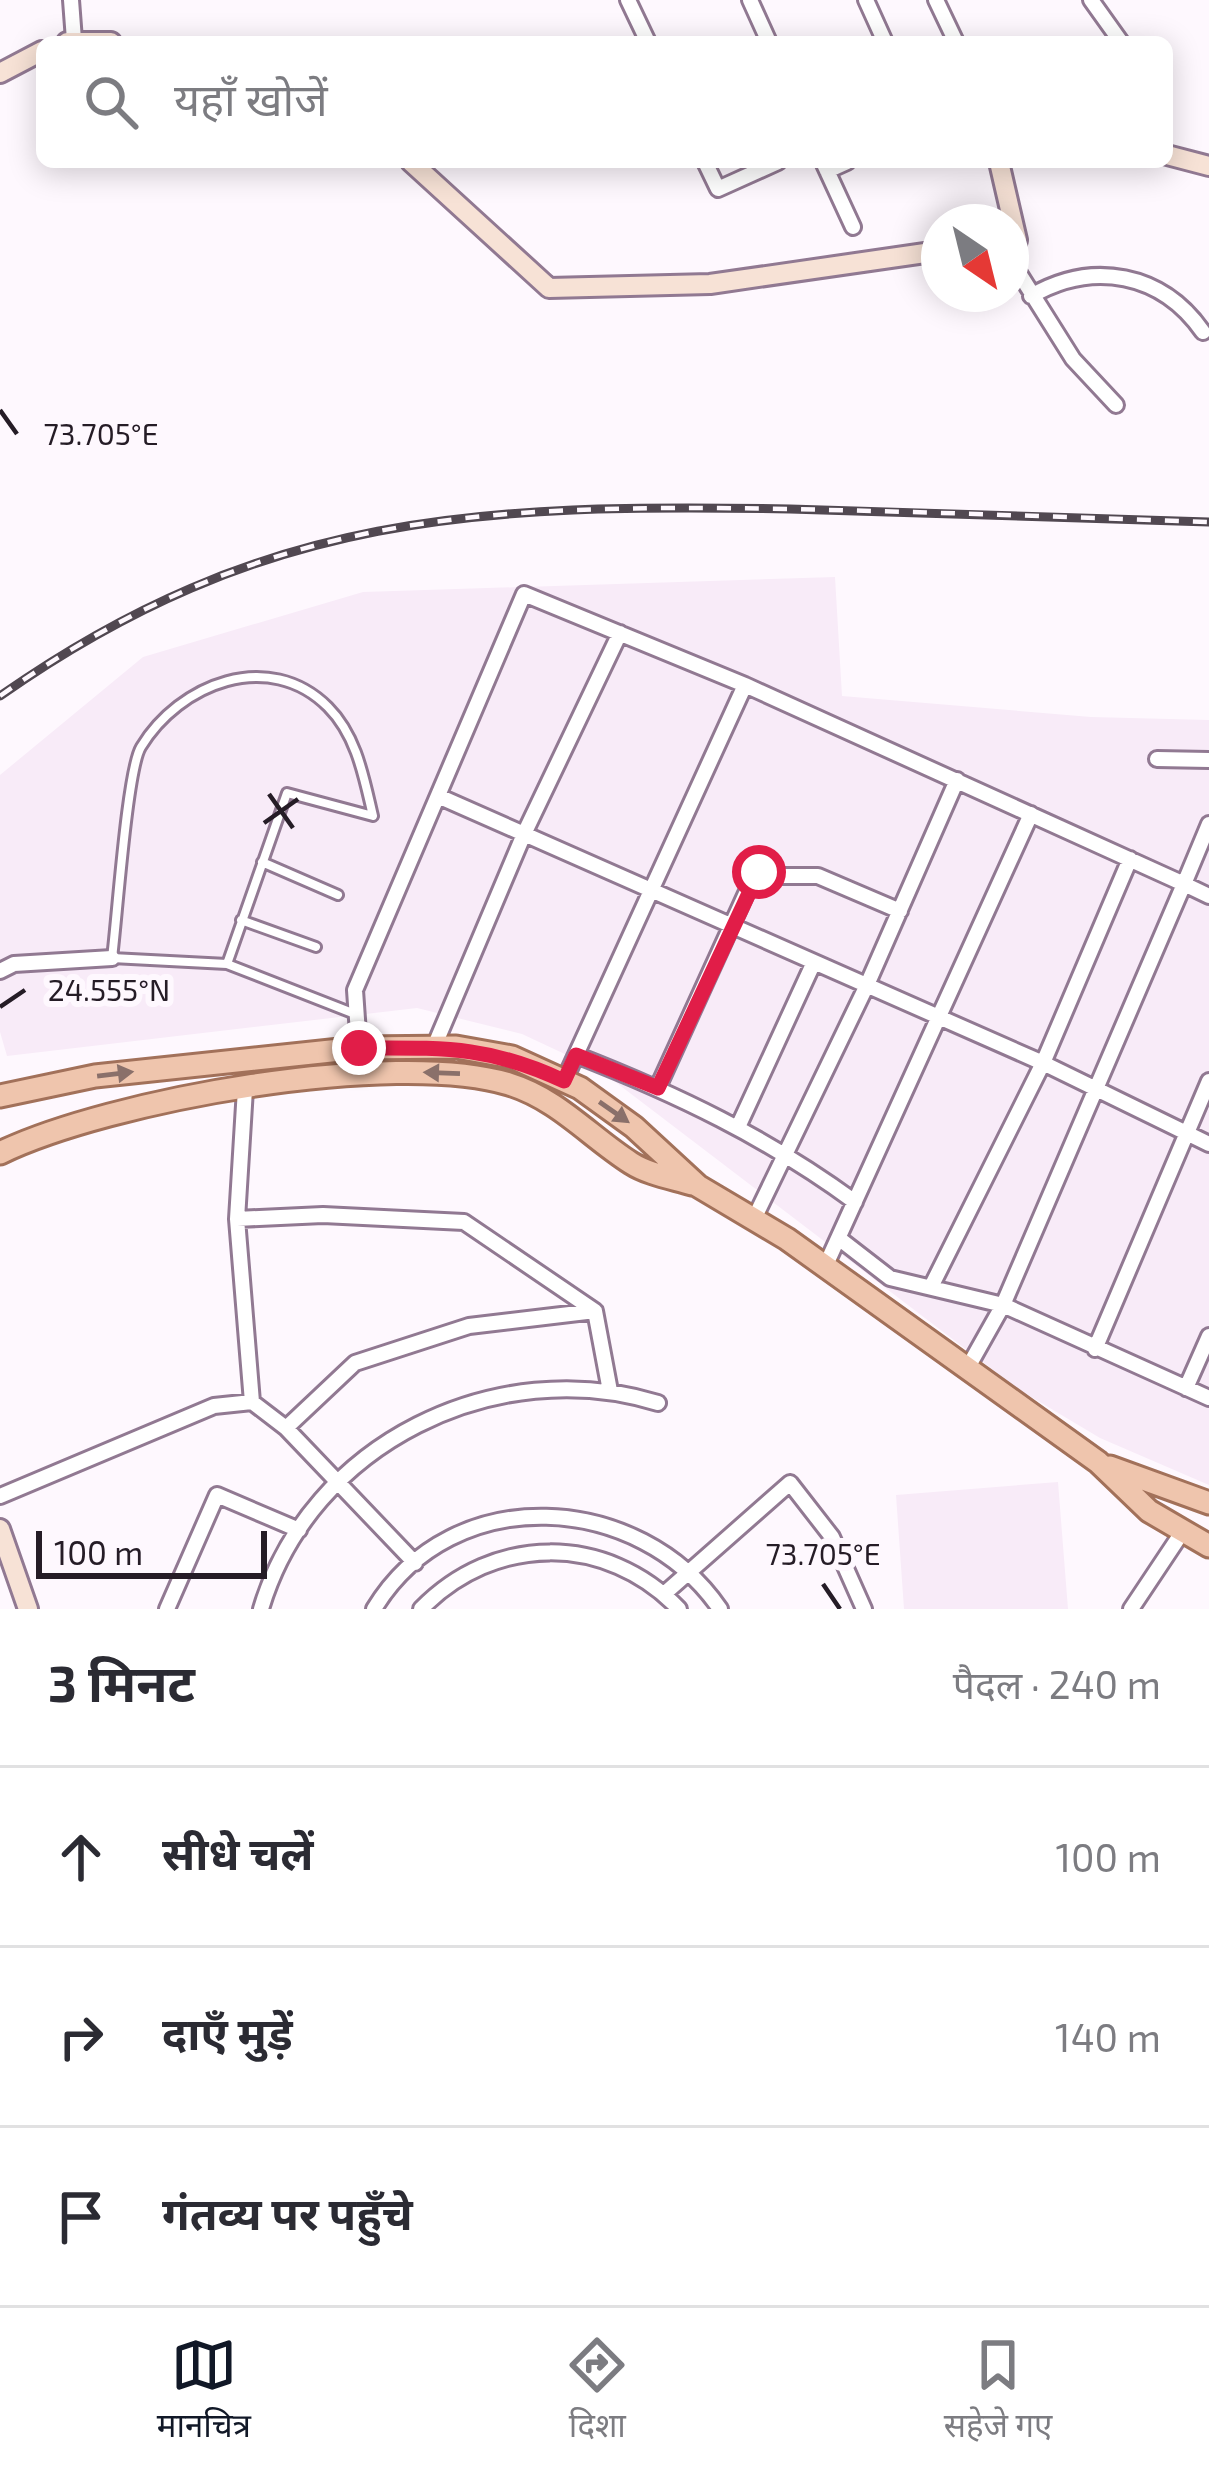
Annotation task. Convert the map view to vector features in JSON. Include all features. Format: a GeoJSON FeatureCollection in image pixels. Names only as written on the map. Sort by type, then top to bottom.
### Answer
{"type":"FeatureCollection","features":[{"type":"Feature","properties":{"kind":"main road"},"geometry":{"type":"LineString","coordinates":[[0,1096],[34,1087],[359,1048],[434,1048],[512,1057],[564,1081],[634,1127],[698,1186],[825,1267],[1098,1462],[1181,1534],[1209,1546]]}},
{"type":"Feature","properties":{"kind":"main road"},"geometry":{"type":"LineString","coordinates":[[0,1153],[114,1111],[245,1089],[448,1071],[512,1085],[570,1115],[633,1165],[698,1186]]}},
{"type":"Feature","properties":{"kind":"main road"},"geometry":{"type":"LineString","coordinates":[[0,1081],[34,1087]]}},
{"type":"Feature","properties":{"kind":"main road"},"geometry":{"type":"LineString","coordinates":[[1098,1462],[1209,1503]]}},
{"type":"Feature","properties":{"kind":"street"},"geometry":{"type":"LineString","coordinates":[[71,0],[71,36]]}},
{"type":"Feature","properties":{"kind":"street"},"geometry":{"type":"LineString","coordinates":[[628,0],[645,36]]}},
{"type":"Feature","properties":{"kind":"street"},"geometry":{"type":"LineString","coordinates":[[750,0],[766,36]]}},
{"type":"Feature","properties":{"kind":"street"},"geometry":{"type":"LineString","coordinates":[[866,0],[882,36]]}},
{"type":"Feature","properties":{"kind":"street"},"geometry":{"type":"LineString","coordinates":[[936,0],[953,36]]}},
{"type":"Feature","properties":{"kind":"street"},"geometry":{"type":"LineString","coordinates":[[1091,0],[1117,36]]}},
{"type":"Feature","properties":{"kind":"street"},"geometry":{"type":"LineString","coordinates":[[0,73],[36,54]]}},
{"type":"Feature","properties":{"kind":"street"},"geometry":{"type":"LineString","coordinates":[[1173,157],[1209,166]]}},
{"type":"Feature","properties":{"kind":"street"},"geometry":{"type":"LineString","coordinates":[[418,168],[548,287],[710,284],[921,254]]}},
{"type":"Feature","properties":{"kind":"street"},"geometry":{"type":"LineString","coordinates":[[708,168],[718,189],[765,168]]}},
{"type":"Feature","properties":{"kind":"street"},"geometry":{"type":"LineString","coordinates":[[826,168],[853,227]]}},
{"type":"Feature","properties":{"kind":"street"},"geometry":{"type":"LineString","coordinates":[[1000,168],[1008,204]]}},
{"type":"Feature","properties":{"kind":"street"},"geometry":{"type":"LineString","coordinates":[[1031,296],[1058,281],[1134,277],[1184,305],[1203,332]]}},
{"type":"Feature","properties":{"kind":"street"},"geometry":{"type":"LineString","coordinates":[[1029,293],[1073,358],[1116,405]]}},
{"type":"Feature","properties":{"kind":"street"},"geometry":{"type":"LineString","coordinates":[[359,1048],[355,990],[524,594],[745,685],[1209,896]]}},
{"type":"Feature","properties":{"kind":"street"},"geometry":{"type":"LineString","coordinates":[[434,1048],[524,834],[620,633]]}},
{"type":"Feature","properties":{"kind":"street"},"geometry":{"type":"LineString","coordinates":[[564,1081],[745,685]]}},
{"type":"Feature","properties":{"kind":"street"},"geometry":{"type":"LineString","coordinates":[[1157,759],[1209,760]]}},
{"type":"Feature","properties":{"kind":"street"},"geometry":{"type":"LineString","coordinates":[[754,1219],[867,986],[957,780]]}},
{"type":"Feature","properties":{"kind":"street"},"geometry":{"type":"LineString","coordinates":[[438,796],[1043,1063],[1209,1144]]}},
{"type":"Feature","properties":{"kind":"street"},"geometry":{"type":"LineString","coordinates":[[825,1267],[1031,814]]}},
{"type":"Feature","properties":{"kind":"street"},"geometry":{"type":"LineString","coordinates":[[967,1369],[1004,1305],[1209,824]]}},
{"type":"Feature","properties":{"kind":"street"},"geometry":{"type":"LineString","coordinates":[[932,1288],[1043,1063],[1130,859]]}},
{"type":"Feature","properties":{"kind":"street"},"geometry":{"type":"LineString","coordinates":[[658,1088],[759,872],[818,876],[900,911]]}},
{"type":"Feature","properties":{"kind":"street"},"geometry":{"type":"LineString","coordinates":[[0,971],[14,964],[112,958]]}},
{"type":"Feature","properties":{"kind":"street"},"geometry":{"type":"LineString","coordinates":[[738,1127],[814,962]]}},
{"type":"Feature","properties":{"kind":"street"},"geometry":{"type":"LineString","coordinates":[[576,1055],[658,1088],[785,1150],[855,1202]]}},
{"type":"Feature","properties":{"kind":"street"},"geometry":{"type":"LineString","coordinates":[[1095,1349],[1209,1081]]}},
{"type":"Feature","properties":{"kind":"street"},"geometry":{"type":"LineString","coordinates":[[245,1089],[237,1219],[251,1402]]}},
{"type":"Feature","properties":{"kind":"street"},"geometry":{"type":"LineString","coordinates":[[237,1219],[323,1214],[464,1222],[596,1311],[610,1391]]}},
{"type":"Feature","properties":{"kind":"street"},"geometry":{"type":"LineString","coordinates":[[841,1240],[890,1278],[1004,1305],[1209,1398]]}},
{"type":"Feature","properties":{"kind":"street"},"geometry":{"type":"LineString","coordinates":[[286,1428],[355,1364],[470,1326],[596,1311]]}},
{"type":"Feature","properties":{"kind":"street"},"geometry":{"type":"LineString","coordinates":[[1186,1388],[1209,1336]]}},
{"type":"Feature","properties":{"kind":"street"},"geometry":{"type":"LineString","coordinates":[[261,1609],[298,1530],[337,1483],[382,1444],[463,1404],[550,1388],[610,1391],[658,1403]]}},
{"type":"Feature","properties":{"kind":"street"},"geometry":{"type":"LineString","coordinates":[[0,1496],[214,1406],[251,1402],[286,1428],[415,1562]]}},
{"type":"Feature","properties":{"kind":"street"},"geometry":{"type":"LineString","coordinates":[[664,1594],[790,1483],[832,1538],[864,1609]]}},
{"type":"Feature","properties":{"kind":"street"},"geometry":{"type":"LineString","coordinates":[[167,1609],[217,1495],[298,1530]]}},
{"type":"Feature","properties":{"kind":"street"},"geometry":{"type":"LineString","coordinates":[[374,1609],[415,1562],[461,1534],[540,1515],[620,1528],[689,1571],[720,1609]]}},
{"type":"Feature","properties":{"kind":"street"},"geometry":{"type":"LineString","coordinates":[[0,1529],[28,1609]]}},
{"type":"Feature","properties":{"kind":"street"},"geometry":{"type":"LineString","coordinates":[[1131,1609],[1181,1534]]}},
{"type":"Feature","properties":{"kind":"street"},"geometry":{"type":"LineString","coordinates":[[421,1609],[477,1567],[541,1550],[607,1560],[664,1594],[679,1609]]}},
{"type":"Feature","properties":{"kind":"lane"},"geometry":{"type":"LineString","coordinates":[[227,964],[287,793],[373,816],[359,755],[327,706],[276,677],[217,680],[168,711],[138,752],[112,958],[227,964],[357,1015]]}},
{"type":"Feature","properties":{"kind":"lane"},"geometry":{"type":"LineString","coordinates":[[262,862],[338,895]]}},
{"type":"Feature","properties":{"kind":"lane"},"geometry":{"type":"LineString","coordinates":[[241,920],[316,947]]}},
{"type":"Feature","properties":{"kind":"shaded area"},"geometry":{"type":"Polygon","coordinates":[[[835,577],[842,696],[1091,717],[1209,720],[1209,1485],[1100,1438],[1018,1389],[601,1071],[522,1034],[417,1008],[7,1056],[0,1032],[0,775],[143,657],[363,592],[835,577]]]}},
{"type":"Feature","properties":{"kind":"shaded area"},"geometry":{"type":"Polygon","coordinates":[[[1058,1482],[1068,1609],[904,1609],[896,1495],[1058,1482]]]}},
{"type":"Feature","properties":{"kind":"railway"},"geometry":{"type":"LineString","coordinates":[[0,696],[97,635],[191,588],[284,554],[378,531],[473,517],[678,508],[1209,522]]}},
{"type":"Feature","properties":{"kind":"route"},"geometry":{"type":"LineString","coordinates":[[359,1048],[456,1047],[512,1057],[564,1081],[576,1055],[658,1088],[759,872]]}}]}
